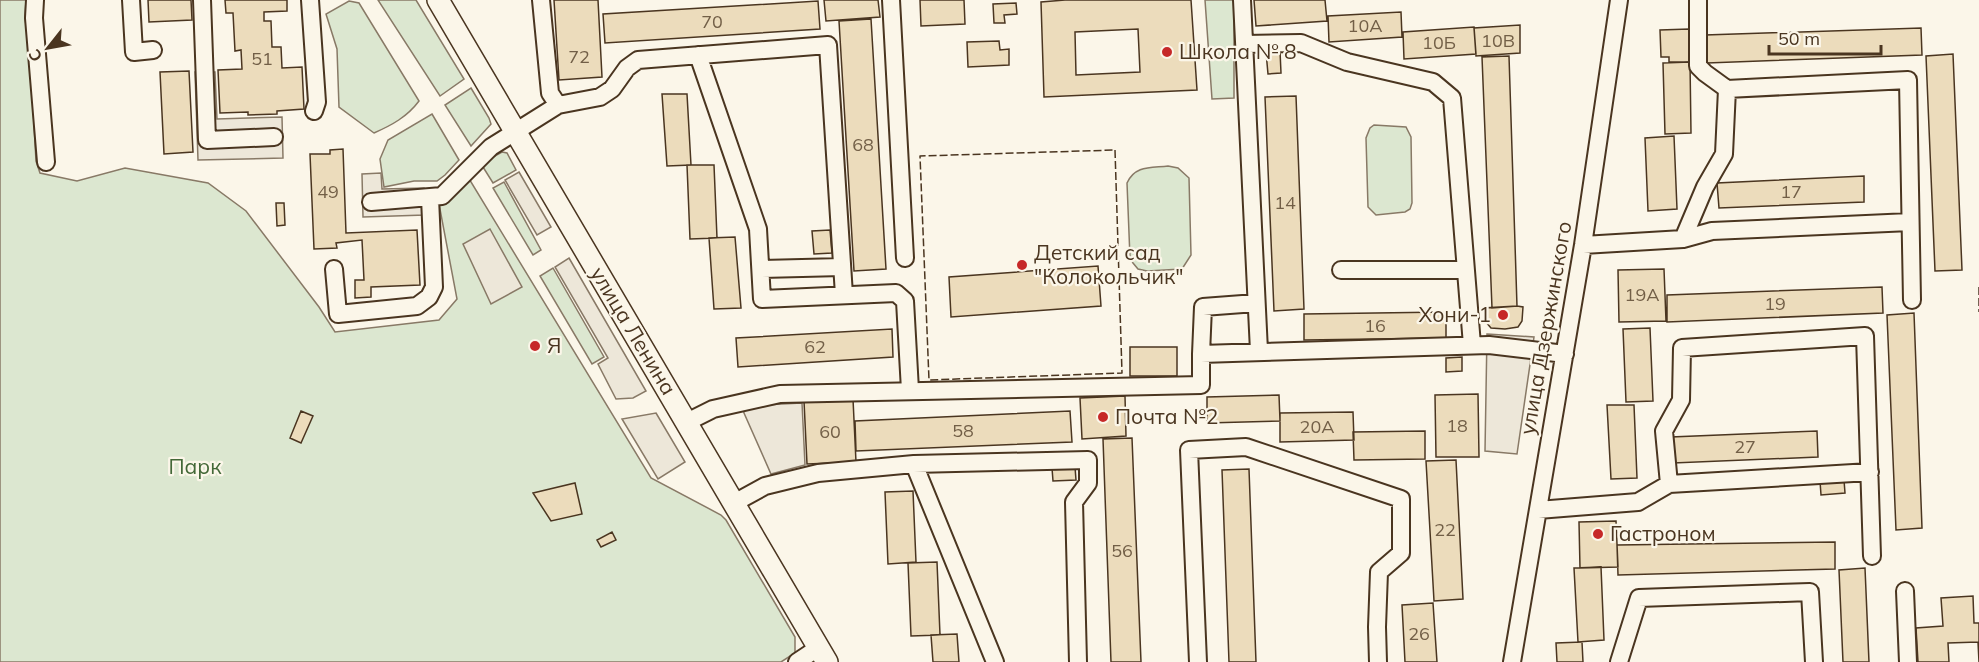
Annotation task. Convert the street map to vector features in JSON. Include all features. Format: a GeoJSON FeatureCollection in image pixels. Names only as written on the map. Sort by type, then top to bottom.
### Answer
{"type":"FeatureCollection","features":[{"type":"Feature","properties":{"kind":"main road","name":"улица Ленина"},"geometry":{"type":"LineString","coordinates":[[438,0],[823,657]]}},
{"type":"Feature","properties":{"kind":"street"},"geometry":{"type":"LineString","coordinates":[[35,0],[34,18],[46,162]]}},
{"type":"Feature","properties":{"kind":"street"},"geometry":{"type":"LineString","coordinates":[[131,0],[134,51],[153,50]]}},
{"type":"Feature","properties":{"kind":"street"},"geometry":{"type":"LineString","coordinates":[[202,0],[207,140],[274,137]]}},
{"type":"Feature","properties":{"kind":"street"},"geometry":{"type":"LineString","coordinates":[[310,0],[317,102],[315,111]]}},
{"type":"Feature","properties":{"kind":"street"},"geometry":{"type":"LineString","coordinates":[[541,0],[550,93],[558,105]]}},
{"type":"Feature","properties":{"kind":"street"},"geometry":{"type":"LineString","coordinates":[[891,0],[905,258]]}},
{"type":"Feature","properties":{"kind":"street"},"geometry":{"type":"LineString","coordinates":[[1242,0],[1258,351]]}},
{"type":"Feature","properties":{"kind":"street","name":"улица Дзержинского"},"geometry":{"type":"LineString","coordinates":[[1512,662],[1583,245],[1619,0]]}},
{"type":"Feature","properties":{"kind":"street"},"geometry":{"type":"LineString","coordinates":[[1698,0],[1698,66],[1727,89],[1908,80],[1912,300]]}},
{"type":"Feature","properties":{"kind":"street"},"geometry":{"type":"LineString","coordinates":[[1245,44],[1301,43],[1347,62],[1432,82],[1452,98],[1472,345]]}},
{"type":"Feature","properties":{"kind":"street"},"geometry":{"type":"LineString","coordinates":[[372,202],[442,196],[491,147],[558,105],[600,97],[612,89],[627,68],[638,60],[828,45],[844,295]]}},
{"type":"Feature","properties":{"kind":"street"},"geometry":{"type":"LineString","coordinates":[[698,55],[758,229],[762,299],[896,293],[905,301],[910,390]]}},
{"type":"Feature","properties":{"kind":"street"},"geometry":{"type":"LineString","coordinates":[[1683,239],[1705,187],[1724,154],[1727,89]]}},
{"type":"Feature","properties":{"kind":"street"},"geometry":{"type":"LineString","coordinates":[[334,270],[338,314],[417,306],[429,297],[434,288],[430,198]]}},
{"type":"Feature","properties":{"kind":"street"},"geometry":{"type":"LineString","coordinates":[[1583,245],[1683,239],[1712,231],[1910,222]]}},
{"type":"Feature","properties":{"kind":"street"},"geometry":{"type":"LineString","coordinates":[[761,269],[842,267]]}},
{"type":"Feature","properties":{"kind":"street"},"geometry":{"type":"LineString","coordinates":[[1341,270],[1465,270]]}},
{"type":"Feature","properties":{"kind":"street"},"geometry":{"type":"LineString","coordinates":[[687,422],[713,409],[766,401],[780,394],[1201,385],[1203,307],[1256,303]]}},
{"type":"Feature","properties":{"kind":"street"},"geometry":{"type":"LineString","coordinates":[[1669,484],[1664,431],[1681,400],[1682,348],[1865,336],[1872,556]]}},
{"type":"Feature","properties":{"kind":"street"},"geometry":{"type":"LineString","coordinates":[[1201,354],[1472,345],[1565,354]]}},
{"type":"Feature","properties":{"kind":"street"},"geometry":{"type":"LineString","coordinates":[[1198,662],[1189,450],[1246,447],[1401,500],[1401,553],[1379,572],[1378,662]]}},
{"type":"Feature","properties":{"kind":"street"},"geometry":{"type":"LineString","coordinates":[[734,503],[787,475],[914,464],[1088,460],[1088,483],[1074,502],[1078,662]]}},
{"type":"Feature","properties":{"kind":"street"},"geometry":{"type":"LineString","coordinates":[[914,464],[995,662]]}},
{"type":"Feature","properties":{"kind":"street"},"geometry":{"type":"LineString","coordinates":[[1538,510],[1638,502],[1669,484],[1870,472]]}},
{"type":"Feature","properties":{"kind":"street"},"geometry":{"type":"LineString","coordinates":[[1905,591],[1908,662]]}},
{"type":"Feature","properties":{"kind":"street"},"geometry":{"type":"LineString","coordinates":[[1619,662],[1639,598],[1810,592],[1814,662]]}},
{"type":"Feature","properties":{"kind":"street"},"geometry":{"type":"LineString","coordinates":[[797,662],[823,657]]}},
{"type":"Feature","properties":{"kind":"green space","name":"Парк"},"geometry":{"type":"Polygon","coordinates":[[[0,0],[26,0],[25,17],[31,69],[36,161],[40,173],[77,181],[125,168],[208,183],[246,211],[319,307],[335,332],[439,320],[457,299],[439,204],[468,177],[651,478],[721,515],[726,520],[795,637],[795,653],[781,662],[0,662],[0,0]]]}},
{"type":"Feature","properties":{"kind":"green space"},"geometry":{"type":"Polygon","coordinates":[[[378,0],[416,0],[464,79],[440,96],[378,0]]]}},
{"type":"Feature","properties":{"kind":"green space"},"geometry":{"type":"Polygon","coordinates":[[[1205,0],[1234,0],[1234,98],[1212,99],[1205,0]]]}},
{"type":"Feature","properties":{"kind":"green space"},"geometry":{"type":"Polygon","coordinates":[[[349,1],[359,3],[419,101],[399,120],[374,133],[339,107],[337,49],[326,14],[349,1]]]}},
{"type":"Feature","properties":{"kind":"green space"},"geometry":{"type":"Polygon","coordinates":[[[471,88],[491,124],[471,146],[445,105],[471,88]]]}},
{"type":"Feature","properties":{"kind":"green space"},"geometry":{"type":"Polygon","coordinates":[[[432,114],[459,160],[437,181],[414,181],[384,187],[380,159],[388,140],[432,114]]]}},
{"type":"Feature","properties":{"kind":"green space"},"geometry":{"type":"Polygon","coordinates":[[[1374,125],[1406,127],[1411,137],[1412,203],[1410,209],[1405,212],[1376,215],[1368,207],[1366,138],[1370,128],[1374,125]]]}},
{"type":"Feature","properties":{"kind":"green space"},"geometry":{"type":"Polygon","coordinates":[[[502,152],[507,153],[516,170],[493,183],[483,167],[502,152]]]}},
{"type":"Feature","properties":{"kind":"green space"},"geometry":{"type":"Polygon","coordinates":[[[1168,166],[1178,168],[1189,178],[1191,255],[1182,269],[1147,271],[1138,269],[1130,258],[1127,183],[1130,177],[1139,170],[1168,166]]]}},
{"type":"Feature","properties":{"kind":"green space"},"geometry":{"type":"Polygon","coordinates":[[[504,182],[541,250],[533,255],[493,188],[504,182]]]}},
{"type":"Feature","properties":{"kind":"green space"},"geometry":{"type":"Polygon","coordinates":[[[553,268],[604,357],[592,364],[540,276],[553,268]]]}},
{"type":"Feature","properties":{"kind":"shaded area"},"geometry":{"type":"Polygon","coordinates":[[[195,72],[215,72],[217,119],[282,117],[283,158],[198,160],[195,72]]]}},
{"type":"Feature","properties":{"kind":"shaded area"},"geometry":{"type":"Polygon","coordinates":[[[519,172],[551,227],[537,235],[505,180],[519,172]]]}},
{"type":"Feature","properties":{"kind":"shaded area"},"geometry":{"type":"Polygon","coordinates":[[[381,173],[382,189],[424,188],[425,215],[363,217],[362,174],[381,173]]]}},
{"type":"Feature","properties":{"kind":"shaded area"},"geometry":{"type":"Polygon","coordinates":[[[490,229],[522,287],[491,304],[463,244],[490,229]]]}},
{"type":"Feature","properties":{"kind":"shaded area"},"geometry":{"type":"Polygon","coordinates":[[[569,258],[646,391],[633,398],[616,399],[598,364],[608,358],[555,267],[569,258]]]}},
{"type":"Feature","properties":{"kind":"shaded area"},"geometry":{"type":"Polygon","coordinates":[[[1487,334],[1534,337],[1517,454],[1485,451],[1487,334]]]}},
{"type":"Feature","properties":{"kind":"shaded area"},"geometry":{"type":"Polygon","coordinates":[[[802,403],[805,465],[771,474],[743,406],[802,403]]]}},
{"type":"Feature","properties":{"kind":"shaded area"},"geometry":{"type":"Polygon","coordinates":[[[656,413],[685,462],[658,479],[622,419],[656,413]]]}},
{"type":"Feature","properties":{"kind":"building"},"geometry":{"type":"Polygon","coordinates":[[[148,0],[191,0],[192,20],[149,22],[148,0]]]}},
{"type":"Feature","properties":{"kind":"building"},"geometry":{"type":"Polygon","coordinates":[[[225,0],[287,0],[287,11],[264,12],[264,21],[271,21],[272,47],[281,47],[282,68],[302,67],[304,109],[277,111],[277,114],[220,113],[218,70],[242,69],[241,50],[235,51],[233,13],[226,13],[225,0]]]}},
{"type":"Feature","properties":{"kind":"building"},"geometry":{"type":"Polygon","coordinates":[[[554,0],[598,0],[602,77],[559,80],[554,0]]]}},
{"type":"Feature","properties":{"kind":"building"},"geometry":{"type":"Polygon","coordinates":[[[824,0],[878,0],[880,17],[826,21],[824,0]]]}},
{"type":"Feature","properties":{"kind":"building"},"geometry":{"type":"Polygon","coordinates":[[[920,0],[964,0],[965,24],[921,26],[920,0]]]}},
{"type":"Feature","properties":{"kind":"building","name":"Школа № 8"},"geometry":{"type":"Polygon","coordinates":[[[1191,0],[1197,90],[1044,97],[1041,2],[1191,0]],[[1138,29],[1075,32],[1076,75],[1140,72],[1138,29]]]}},
{"type":"Feature","properties":{"kind":"building"},"geometry":{"type":"Polygon","coordinates":[[[1254,0],[1325,0],[1327,21],[1256,26],[1254,0]]]}},
{"type":"Feature","properties":{"kind":"building"},"geometry":{"type":"Polygon","coordinates":[[[818,1],[820,29],[605,43],[603,14],[818,1]]]}},
{"type":"Feature","properties":{"kind":"building"},"geometry":{"type":"Polygon","coordinates":[[[1016,3],[1017,14],[1004,15],[1005,23],[994,23],[993,4],[1016,3]]]}},
{"type":"Feature","properties":{"kind":"building"},"geometry":{"type":"Polygon","coordinates":[[[1401,12],[1402,37],[1329,42],[1328,16],[1401,12]]]}},
{"type":"Feature","properties":{"kind":"building"},"geometry":{"type":"Polygon","coordinates":[[[871,19],[886,269],[854,271],[839,21],[871,19]]]}},
{"type":"Feature","properties":{"kind":"building"},"geometry":{"type":"Polygon","coordinates":[[[1520,25],[1520,53],[1476,56],[1474,28],[1520,25]]]}},
{"type":"Feature","properties":{"kind":"building"},"geometry":{"type":"Polygon","coordinates":[[[1474,27],[1476,54],[1404,59],[1403,32],[1474,27]]]}},
{"type":"Feature","properties":{"kind":"building"},"geometry":{"type":"Polygon","coordinates":[[[1921,28],[1922,55],[1707,63],[1705,35],[1921,28]]]}},
{"type":"Feature","properties":{"kind":"building"},"geometry":{"type":"Polygon","coordinates":[[[1689,29],[1690,62],[1669,62],[1669,57],[1661,57],[1660,30],[1689,29]]]}},
{"type":"Feature","properties":{"kind":"building"},"geometry":{"type":"Polygon","coordinates":[[[999,41],[1000,50],[1009,49],[1009,65],[968,67],[967,42],[999,41]]]}},
{"type":"Feature","properties":{"kind":"building"},"geometry":{"type":"Polygon","coordinates":[[[1280,51],[1281,73],[1268,74],[1266,52],[1280,51]]]}},
{"type":"Feature","properties":{"kind":"building"},"geometry":{"type":"Polygon","coordinates":[[[1953,54],[1962,270],[1935,271],[1926,56],[1953,54]]]}},
{"type":"Feature","properties":{"kind":"building"},"geometry":{"type":"Polygon","coordinates":[[[1509,56],[1517,306],[1492,308],[1482,57],[1509,56]]]}},
{"type":"Feature","properties":{"kind":"building"},"geometry":{"type":"Polygon","coordinates":[[[1690,62],[1691,133],[1665,134],[1663,63],[1690,62]]]}},
{"type":"Feature","properties":{"kind":"building"},"geometry":{"type":"Polygon","coordinates":[[[189,71],[193,152],[164,154],[160,72],[189,71]]]}},
{"type":"Feature","properties":{"kind":"building"},"geometry":{"type":"Polygon","coordinates":[[[662,94],[687,94],[691,165],[667,166],[662,94]]]}},
{"type":"Feature","properties":{"kind":"building"},"geometry":{"type":"Polygon","coordinates":[[[1296,96],[1304,309],[1274,311],[1265,97],[1296,96]]]}},
{"type":"Feature","properties":{"kind":"building"},"geometry":{"type":"Polygon","coordinates":[[[1674,136],[1677,209],[1648,211],[1645,138],[1674,136]]]}},
{"type":"Feature","properties":{"kind":"building"},"geometry":{"type":"Polygon","coordinates":[[[343,149],[346,233],[417,230],[420,285],[371,287],[371,297],[355,298],[355,280],[364,280],[362,240],[336,243],[337,248],[314,249],[310,154],[330,154],[330,150],[343,149]]]}},
{"type":"Feature","properties":{"kind":"building"},"geometry":{"type":"Polygon","coordinates":[[[687,165],[714,165],[717,238],[690,239],[687,165]]]}},
{"type":"Feature","properties":{"kind":"building"},"geometry":{"type":"Polygon","coordinates":[[[1864,176],[1864,202],[1719,208],[1717,183],[1864,176]]]}},
{"type":"Feature","properties":{"kind":"building"},"geometry":{"type":"Polygon","coordinates":[[[276,203],[284,203],[285,225],[277,226],[276,203]]]}},
{"type":"Feature","properties":{"kind":"building"},"geometry":{"type":"Polygon","coordinates":[[[830,230],[832,253],[814,254],[812,231],[830,230]]]}},
{"type":"Feature","properties":{"kind":"building"},"geometry":{"type":"Polygon","coordinates":[[[735,237],[741,308],[714,309],[709,238],[735,237]]]}},
{"type":"Feature","properties":{"kind":"building"},"geometry":{"type":"Polygon","coordinates":[[[1098,266],[1101,306],[951,317],[949,277],[1098,266]]]}},
{"type":"Feature","properties":{"kind":"building"},"geometry":{"type":"Polygon","coordinates":[[[1664,269],[1666,321],[1619,322],[1618,270],[1664,269]]]}},
{"type":"Feature","properties":{"kind":"building"},"geometry":{"type":"Polygon","coordinates":[[[1882,287],[1883,313],[1667,322],[1667,295],[1882,287]]]}},
{"type":"Feature","properties":{"kind":"building","name":"Хони-1"},"geometry":{"type":"Polygon","coordinates":[[[1523,307],[1522,321],[1518,327],[1491,328],[1485,321],[1483,308],[1523,307]]]}},
{"type":"Feature","properties":{"kind":"building"},"geometry":{"type":"Polygon","coordinates":[[[1446,312],[1446,338],[1304,340],[1304,314],[1446,312]]]}},
{"type":"Feature","properties":{"kind":"building"},"geometry":{"type":"Polygon","coordinates":[[[1914,313],[1922,528],[1896,530],[1887,315],[1914,313]]]}},
{"type":"Feature","properties":{"kind":"building"},"geometry":{"type":"Polygon","coordinates":[[[1650,328],[1653,401],[1626,402],[1623,329],[1650,328]]]}},
{"type":"Feature","properties":{"kind":"building"},"geometry":{"type":"Polygon","coordinates":[[[892,329],[893,357],[738,367],[736,338],[892,329]]]}},
{"type":"Feature","properties":{"kind":"building"},"geometry":{"type":"Polygon","coordinates":[[[1130,347],[1177,347],[1177,376],[1130,376],[1130,347]]]}},
{"type":"Feature","properties":{"kind":"building"},"geometry":{"type":"Polygon","coordinates":[[[1462,357],[1462,371],[1446,372],[1446,358],[1462,357]]]}},
{"type":"Feature","properties":{"kind":"building"},"geometry":{"type":"Polygon","coordinates":[[[1478,394],[1479,457],[1436,457],[1435,395],[1478,394]]]}},
{"type":"Feature","properties":{"kind":"building"},"geometry":{"type":"Polygon","coordinates":[[[1279,395],[1280,421],[1207,423],[1207,397],[1279,395]]]}},
{"type":"Feature","properties":{"kind":"building","name":"Почта №2"},"geometry":{"type":"Polygon","coordinates":[[[1125,396],[1126,436],[1082,439],[1080,398],[1125,396]]]}},
{"type":"Feature","properties":{"kind":"building"},"geometry":{"type":"Polygon","coordinates":[[[853,399],[856,462],[807,464],[804,401],[853,399]]]}},
{"type":"Feature","properties":{"kind":"building"},"geometry":{"type":"Polygon","coordinates":[[[1607,405],[1634,405],[1637,478],[1611,479],[1607,405]]]}},
{"type":"Feature","properties":{"kind":"building"},"geometry":{"type":"Polygon","coordinates":[[[301,411],[313,416],[301,443],[290,438],[301,411]]]}},
{"type":"Feature","properties":{"kind":"building"},"geometry":{"type":"Polygon","coordinates":[[[1070,411],[1072,442],[856,451],[855,421],[1070,411]]]}},
{"type":"Feature","properties":{"kind":"building"},"geometry":{"type":"Polygon","coordinates":[[[1353,412],[1354,440],[1280,442],[1280,413],[1353,412]]]}},
{"type":"Feature","properties":{"kind":"building"},"geometry":{"type":"Polygon","coordinates":[[[1425,431],[1425,459],[1354,460],[1353,432],[1425,431]]]}},
{"type":"Feature","properties":{"kind":"building"},"geometry":{"type":"Polygon","coordinates":[[[1817,431],[1818,457],[1673,463],[1671,437],[1817,431]]]}},
{"type":"Feature","properties":{"kind":"building"},"geometry":{"type":"Polygon","coordinates":[[[1132,438],[1141,662],[1111,662],[1103,439],[1132,438]]]}},
{"type":"Feature","properties":{"kind":"building"},"geometry":{"type":"Polygon","coordinates":[[[1456,460],[1463,599],[1434,601],[1426,461],[1456,460]]]}},
{"type":"Feature","properties":{"kind":"building"},"geometry":{"type":"Polygon","coordinates":[[[1075,467],[1076,480],[1053,481],[1052,468],[1075,467]]]}},
{"type":"Feature","properties":{"kind":"building"},"geometry":{"type":"Polygon","coordinates":[[[1249,469],[1256,662],[1229,662],[1222,470],[1249,469]]]}},
{"type":"Feature","properties":{"kind":"building"},"geometry":{"type":"Polygon","coordinates":[[[1844,480],[1845,493],[1821,495],[1820,481],[1844,480]]]}},
{"type":"Feature","properties":{"kind":"building"},"geometry":{"type":"Polygon","coordinates":[[[575,483],[582,514],[551,521],[533,493],[575,483]]]}},
{"type":"Feature","properties":{"kind":"building"},"geometry":{"type":"Polygon","coordinates":[[[913,491],[916,562],[888,564],[885,492],[913,491]]]}},
{"type":"Feature","properties":{"kind":"building","name":"Гастроном"},"geometry":{"type":"Polygon","coordinates":[[[1616,521],[1618,567],[1580,568],[1579,522],[1616,521]]]}},
{"type":"Feature","properties":{"kind":"building"},"geometry":{"type":"Polygon","coordinates":[[[612,532],[616,540],[601,547],[597,540],[612,532]]]}},
{"type":"Feature","properties":{"kind":"building"},"geometry":{"type":"Polygon","coordinates":[[[1835,542],[1835,569],[1618,575],[1617,545],[1835,542]]]}},
{"type":"Feature","properties":{"kind":"building"},"geometry":{"type":"Polygon","coordinates":[[[937,562],[940,635],[911,636],[908,563],[937,562]]]}},
{"type":"Feature","properties":{"kind":"building"},"geometry":{"type":"Polygon","coordinates":[[[1601,567],[1604,640],[1578,642],[1574,568],[1601,567]]]}},
{"type":"Feature","properties":{"kind":"building"},"geometry":{"type":"Polygon","coordinates":[[[1865,568],[1869,662],[1843,662],[1839,570],[1865,568]]]}},
{"type":"Feature","properties":{"kind":"building"},"geometry":{"type":"Polygon","coordinates":[[[1973,596],[1974,623],[1979,623],[1979,662],[1978,642],[1948,643],[1949,662],[1918,662],[1916,628],[1943,626],[1941,598],[1973,596]]]}},
{"type":"Feature","properties":{"kind":"building"},"geometry":{"type":"Polygon","coordinates":[[[1433,603],[1437,662],[1405,662],[1402,605],[1433,603]]]}},
{"type":"Feature","properties":{"kind":"building"},"geometry":{"type":"Polygon","coordinates":[[[957,634],[959,662],[933,662],[931,635],[957,634]]]}},
{"type":"Feature","properties":{"kind":"building"},"geometry":{"type":"Polygon","coordinates":[[[1582,642],[1583,662],[1557,662],[1556,643],[1582,642]]]}},
{"type":"Feature","properties":{"kind":"fence"},"geometry":{"type":"LineString","coordinates":[[1115,150],[1122,373],[929,380],[920,156],[1115,150]]}},
{"type":"Feature","properties":{"kind":"fence"},"geometry":{"type":"LineString","coordinates":[[1979,287],[1979,312]]}},
{"type":"Feature","properties":{"kind":"place","name":"Школа № 8"},"geometry":{"type":"Point","coordinates":[1167,52]}},
{"type":"Feature","properties":{"kind":"place","name":"Детский сад \"Колокольчик\""},"geometry":{"type":"Point","coordinates":[1022,265]}},
{"type":"Feature","properties":{"kind":"place","name":"Хони-1"},"geometry":{"type":"Point","coordinates":[1503,315]}},
{"type":"Feature","properties":{"kind":"place","name":"Я"},"geometry":{"type":"Point","coordinates":[535,346]}},
{"type":"Feature","properties":{"kind":"place","name":"Почта №2"},"geometry":{"type":"Point","coordinates":[1103,417]}},
{"type":"Feature","properties":{"kind":"place","name":"Гастроном"},"geometry":{"type":"Point","coordinates":[1598,534]}}]}
